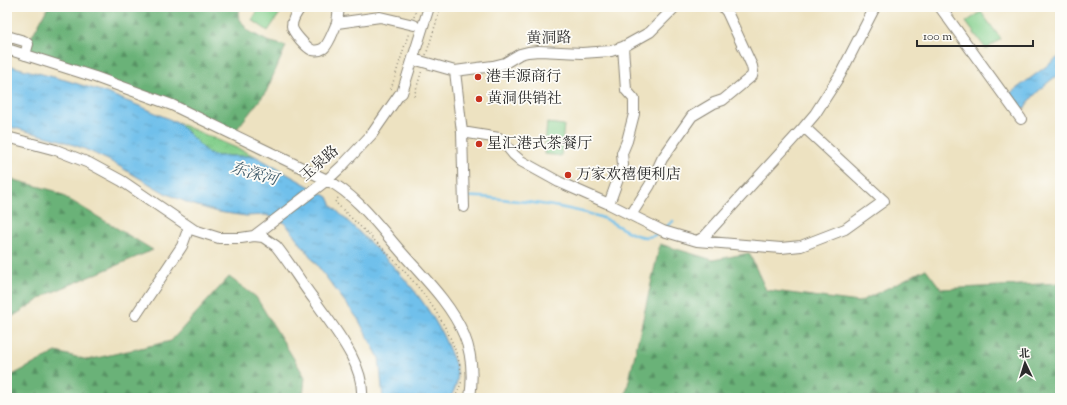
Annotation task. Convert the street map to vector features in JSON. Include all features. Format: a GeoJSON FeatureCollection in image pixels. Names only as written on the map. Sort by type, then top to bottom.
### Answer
{"type":"FeatureCollection","features":[{"type":"Feature","properties":{"kind":"street"},"geometry":{"type":"LineString","coordinates":[[301,7],[297,12],[292,26],[294,32],[310,49],[315,51],[323,49],[327,44],[337,23],[339,7]]}},
{"type":"Feature","properties":{"kind":"street","name":"玉泉路"},"geometry":{"type":"LineString","coordinates":[[254,236],[327,180],[372,134],[399,95],[402,93],[429,7]]}},
{"type":"Feature","properties":{"kind":"street"},"geometry":{"type":"LineString","coordinates":[[631,215],[650,185],[662,158],[692,116],[714,103],[723,100],[752,76],[752,66],[727,12],[723,7]]}},
{"type":"Feature","properties":{"kind":"street"},"geometry":{"type":"LineString","coordinates":[[697,240],[704,237],[804,127],[840,75],[875,7]]}},
{"type":"Feature","properties":{"kind":"street"},"geometry":{"type":"LineString","coordinates":[[940,7],[1021,119]]}},
{"type":"Feature","properties":{"kind":"street","name":"黄洞路"},"geometry":{"type":"LineString","coordinates":[[413,59],[455,71],[505,63],[520,54],[528,52],[596,53],[623,47],[650,32],[671,9]]}},
{"type":"Feature","properties":{"kind":"street"},"geometry":{"type":"LineString","coordinates":[[337,23],[380,17],[412,26]]}},
{"type":"Feature","properties":{"kind":"street"},"geometry":{"type":"LineString","coordinates":[[7,36],[24,41],[28,44],[25,55]]}},
{"type":"Feature","properties":{"kind":"street"},"geometry":{"type":"LineString","coordinates":[[609,204],[623,165],[622,153],[627,141],[634,114],[634,99],[626,90],[623,47]]}},
{"type":"Feature","properties":{"kind":"street"},"geometry":{"type":"LineString","coordinates":[[7,49],[121,86],[172,105],[327,180],[344,190],[356,201],[423,277],[448,308],[460,326],[467,343],[471,376],[470,398]]}},
{"type":"Feature","properties":{"kind":"street"},"geometry":{"type":"LineString","coordinates":[[455,71],[462,132],[462,193],[464,207]]}},
{"type":"Feature","properties":{"kind":"street"},"geometry":{"type":"LineString","coordinates":[[462,132],[499,138],[521,161],[559,182],[609,204],[663,231],[697,240],[782,248],[801,246],[845,229],[884,202],[804,127]]}},
{"type":"Feature","properties":{"kind":"street"},"geometry":{"type":"LineString","coordinates":[[7,137],[56,150],[100,168],[122,181],[189,227],[219,238],[254,236],[263,237],[276,246],[345,345],[359,375],[362,385],[362,398]]}},
{"type":"Feature","properties":{"kind":"street"},"geometry":{"type":"LineString","coordinates":[[136,315],[182,246],[189,227]]}},
{"type":"Feature","properties":{"kind":"path"},"geometry":{"type":"LineString","coordinates":[[391,89],[417,7]]}},
{"type":"Feature","properties":{"kind":"path"},"geometry":{"type":"LineString","coordinates":[[425,59],[441,7]]}},
{"type":"Feature","properties":{"kind":"path"},"geometry":{"type":"LineString","coordinates":[[414,96],[423,66]]}},
{"type":"Feature","properties":{"kind":"path"},"geometry":{"type":"LineString","coordinates":[[341,195],[335,202],[410,276],[429,301],[445,327],[455,351],[462,375],[461,387],[455,398]]}},
{"type":"Feature","properties":{"kind":"green space"},"geometry":{"type":"Polygon","coordinates":[[[48,7],[240,7],[238,16],[247,30],[267,41],[286,46],[266,92],[236,130],[125,86],[23,52],[48,7]]]}},
{"type":"Feature","properties":{"kind":"green space"},"geometry":{"type":"Polygon","coordinates":[[[260,7],[284,7],[268,31],[252,20],[260,7]]]}},
{"type":"Feature","properties":{"kind":"green space"},"geometry":{"type":"Polygon","coordinates":[[[981,12],[1001,39],[986,49],[966,22],[981,12]]]}},
{"type":"Feature","properties":{"kind":"green space"},"geometry":{"type":"Polygon","coordinates":[[[178,123],[255,156],[217,156],[208,153],[178,123]]]}},
{"type":"Feature","properties":{"kind":"green space"},"geometry":{"type":"Polygon","coordinates":[[[547,123],[564,125],[561,156],[544,154],[547,123]]]}},
{"type":"Feature","properties":{"kind":"green space"},"geometry":{"type":"Polygon","coordinates":[[[7,178],[55,191],[153,250],[48,294],[7,320],[7,178]]]}},
{"type":"Feature","properties":{"kind":"green space"},"geometry":{"type":"Polygon","coordinates":[[[660,244],[713,260],[749,253],[766,290],[859,302],[926,269],[941,289],[1060,283],[1060,398],[625,398],[660,244]]]}},
{"type":"Feature","properties":{"kind":"green space"},"geometry":{"type":"Polygon","coordinates":[[[229,277],[256,297],[305,377],[303,398],[7,398],[7,378],[56,352],[88,360],[171,341],[229,277]]]}},
{"type":"Feature","properties":{"kind":"water"},"geometry":{"type":"Polygon","coordinates":[[[1060,56],[1060,73],[1036,93],[1025,108],[1019,109],[1008,95],[1060,56]]]}},
{"type":"Feature","properties":{"kind":"water","name":"东深河"},"geometry":{"type":"Polygon","coordinates":[[[7,65],[104,92],[142,107],[178,123],[208,153],[217,156],[255,156],[328,197],[332,206],[398,272],[427,308],[439,328],[455,365],[457,373],[456,385],[450,398],[383,398],[379,358],[358,319],[285,223],[266,215],[246,216],[218,212],[191,204],[165,193],[110,161],[85,149],[60,140],[7,126],[7,65]]]}},
{"type":"Feature","properties":{"kind":"waterway"},"geometry":{"type":"LineString","coordinates":[[466,197],[492,198],[555,206],[600,217],[629,232],[644,237],[659,233]]}},
{"type":"Feature","properties":{"kind":"waterway"},"geometry":{"type":"LineString","coordinates":[[664,229],[673,221]]}},
{"type":"Feature","properties":{"kind":"place","name":"港丰源商行"},"geometry":{"type":"Point","coordinates":[478,77]}},
{"type":"Feature","properties":{"kind":"place","name":"黄洞供销社"},"geometry":{"type":"Point","coordinates":[479,99]}},
{"type":"Feature","properties":{"kind":"place","name":"星汇港式茶餐厅"},"geometry":{"type":"Point","coordinates":[479,144]}},
{"type":"Feature","properties":{"kind":"place","name":"万家欢禧便利店"},"geometry":{"type":"Point","coordinates":[568,175]}}]}
